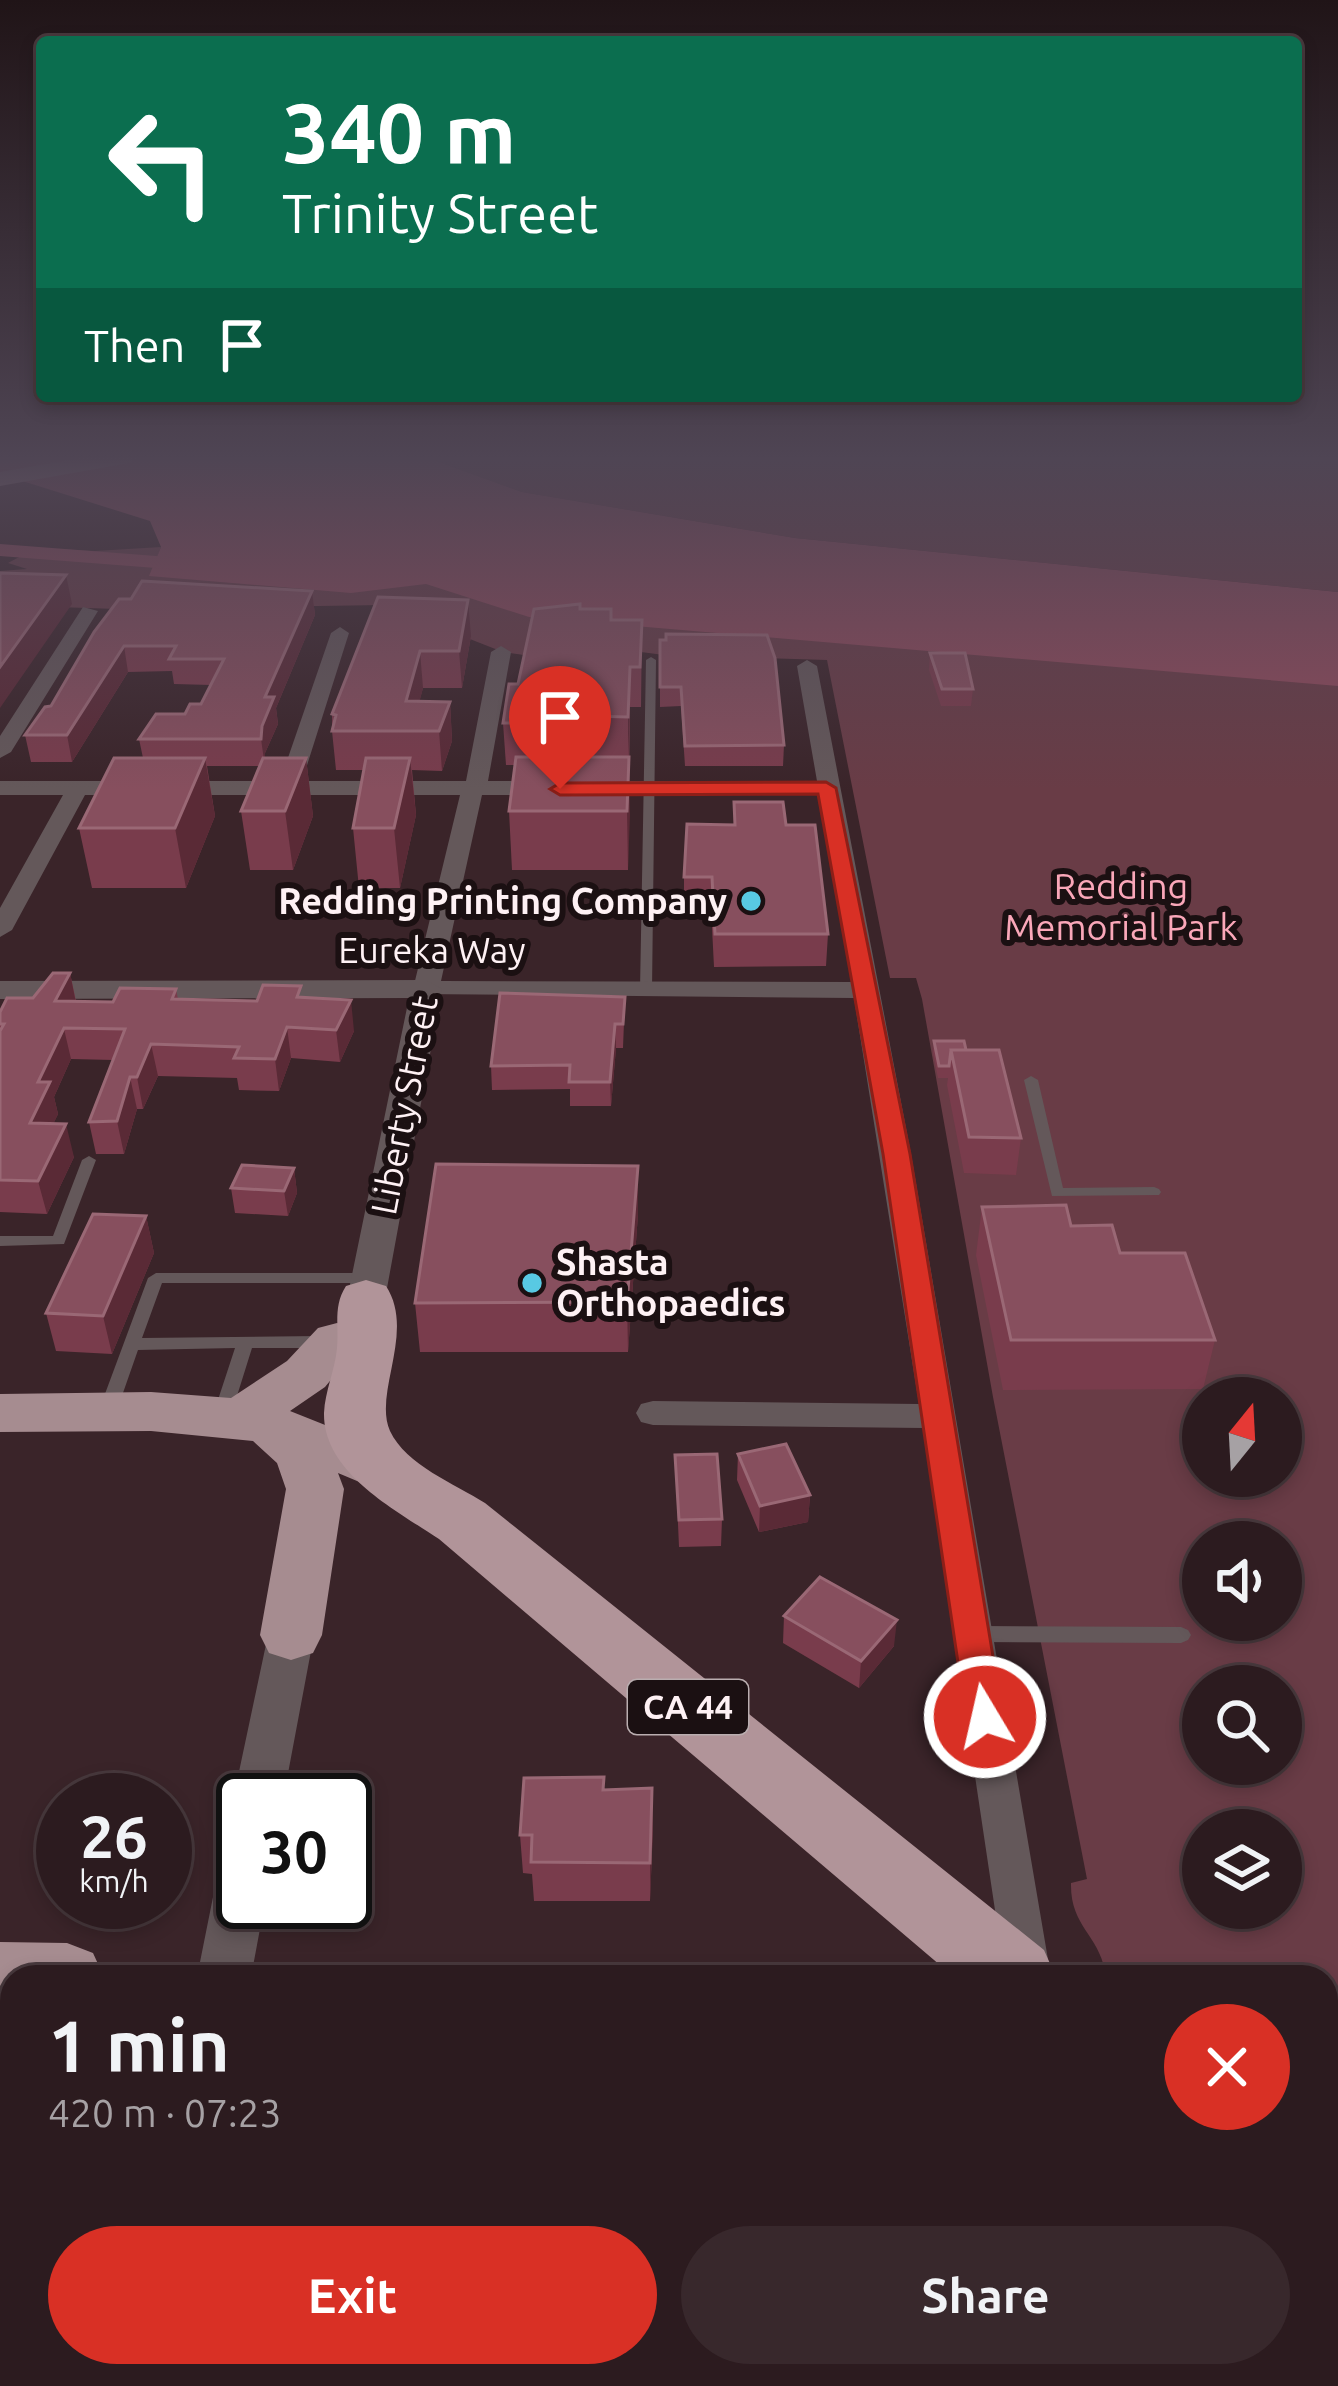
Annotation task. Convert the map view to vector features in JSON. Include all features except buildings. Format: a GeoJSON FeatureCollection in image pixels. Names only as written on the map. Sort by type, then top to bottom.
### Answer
{"type":"FeatureCollection","features":[{"type":"Feature","properties":{"kind":"highway"},"geometry":{"type":"LineString","coordinates":[[291,1635],[315,1490],[302,1453],[244,1421],[306,1374],[358,1306]]}},
{"type":"Feature","properties":{"kind":"highway"},"geometry":{"type":"LineString","coordinates":[[358,1306],[367,1348],[357,1429],[368,1451],[388,1473]]}},
{"type":"Feature","properties":{"kind":"highway","name":"CA 44"},"geometry":{"type":"LineString","coordinates":[[0,1413],[244,1421],[388,1473],[462,1521],[1001,1965]]}},
{"type":"Feature","properties":{"kind":"street"},"geometry":{"type":"LineString","coordinates":[[0,752],[89,611]]}},
{"type":"Feature","properties":{"kind":"street"},"geometry":{"type":"LineString","coordinates":[[288,790],[340,633]]}},
{"type":"Feature","properties":{"kind":"street","name":"Liberty Street"},"geometry":{"type":"LineString","coordinates":[[358,1306],[426,988],[472,790],[481,773],[501,652]]}},
{"type":"Feature","properties":{"kind":"street"},"geometry":{"type":"LineString","coordinates":[[807,666],[896,1154],[1026,1965]]}},
{"type":"Feature","properties":{"kind":"street"},"geometry":{"type":"LineString","coordinates":[[0,788],[826,788]]}},
{"type":"Feature","properties":{"kind":"street"},"geometry":{"type":"LineString","coordinates":[[0,930],[77,789]]}},
{"type":"Feature","properties":{"kind":"street","name":"Eureka Way"},"geometry":{"type":"LineString","coordinates":[[0,990],[865,990]]}},
{"type":"Feature","properties":{"kind":"street"},"geometry":{"type":"LineString","coordinates":[[653,1413],[937,1416]]}},
{"type":"Feature","properties":{"kind":"street"},"geometry":{"type":"LineString","coordinates":[[263,1773],[291,1635]]}},
{"type":"Feature","properties":{"kind":"street"},"geometry":{"type":"LineString","coordinates":[[226,1965],[233,1929]]}},
{"type":"Feature","properties":{"kind":"lane"},"geometry":{"type":"LineString","coordinates":[[646,990],[651,659]]}},
{"type":"Feature","properties":{"kind":"lane"},"geometry":{"type":"LineString","coordinates":[[1031,1080],[1057,1193],[1154,1192]]}},
{"type":"Feature","properties":{"kind":"lane"},"geometry":{"type":"LineString","coordinates":[[0,1241],[59,1240],[89,1160]]}},
{"type":"Feature","properties":{"kind":"lane"},"geometry":{"type":"LineString","coordinates":[[107,1413],[156,1278],[358,1306]]}},
{"type":"Feature","properties":{"kind":"lane"},"geometry":{"type":"LineString","coordinates":[[131,1343],[245,1343],[358,1306]]}},
{"type":"Feature","properties":{"kind":"lane"},"geometry":{"type":"LineString","coordinates":[[244,1421],[245,1343]]}},
{"type":"Feature","properties":{"kind":"lane"},"geometry":{"type":"LineString","coordinates":[[972,1634],[1180,1635]]}},
{"type":"Feature","properties":{"kind":"green space","name":"Redding Memorial Park"},"geometry":{"type":"Polygon","coordinates":[[[153,567],[152,571],[418,581],[1338,680],[1338,1965],[1103,1965],[1075,1910],[1071,1883],[1087,1879],[922,999],[916,978],[890,978],[827,660],[664,655],[579,644],[524,655],[503,652],[383,605],[57,607],[0,597],[0,571],[153,567]]]}},
{"type":"Feature","properties":{"kind":"green space"},"geometry":{"type":"Polygon","coordinates":[[[1090,567],[1338,567],[1338,592],[1090,567]]]}},
{"type":"Feature","properties":{"kind":"shaded area"},"geometry":{"type":"Polygon","coordinates":[[[153,567],[1090,567],[1338,592],[1338,686],[529,617],[426,584],[351,593],[149,576],[153,567]]]}},
{"type":"Feature","properties":{"kind":"place","name":"Redding Printing Company"},"geometry":{"type":"Point","coordinates":[751,901]}},
{"type":"Feature","properties":{"kind":"place","name":"Shasta Orthopaedics"},"geometry":{"type":"Point","coordinates":[532,1283]}},
{"type":"Feature","properties":{"kind":"route"},"geometry":{"type":"LineString","coordinates":[[560,789],[826,788],[896,1154],[985,1717]]}}]}
